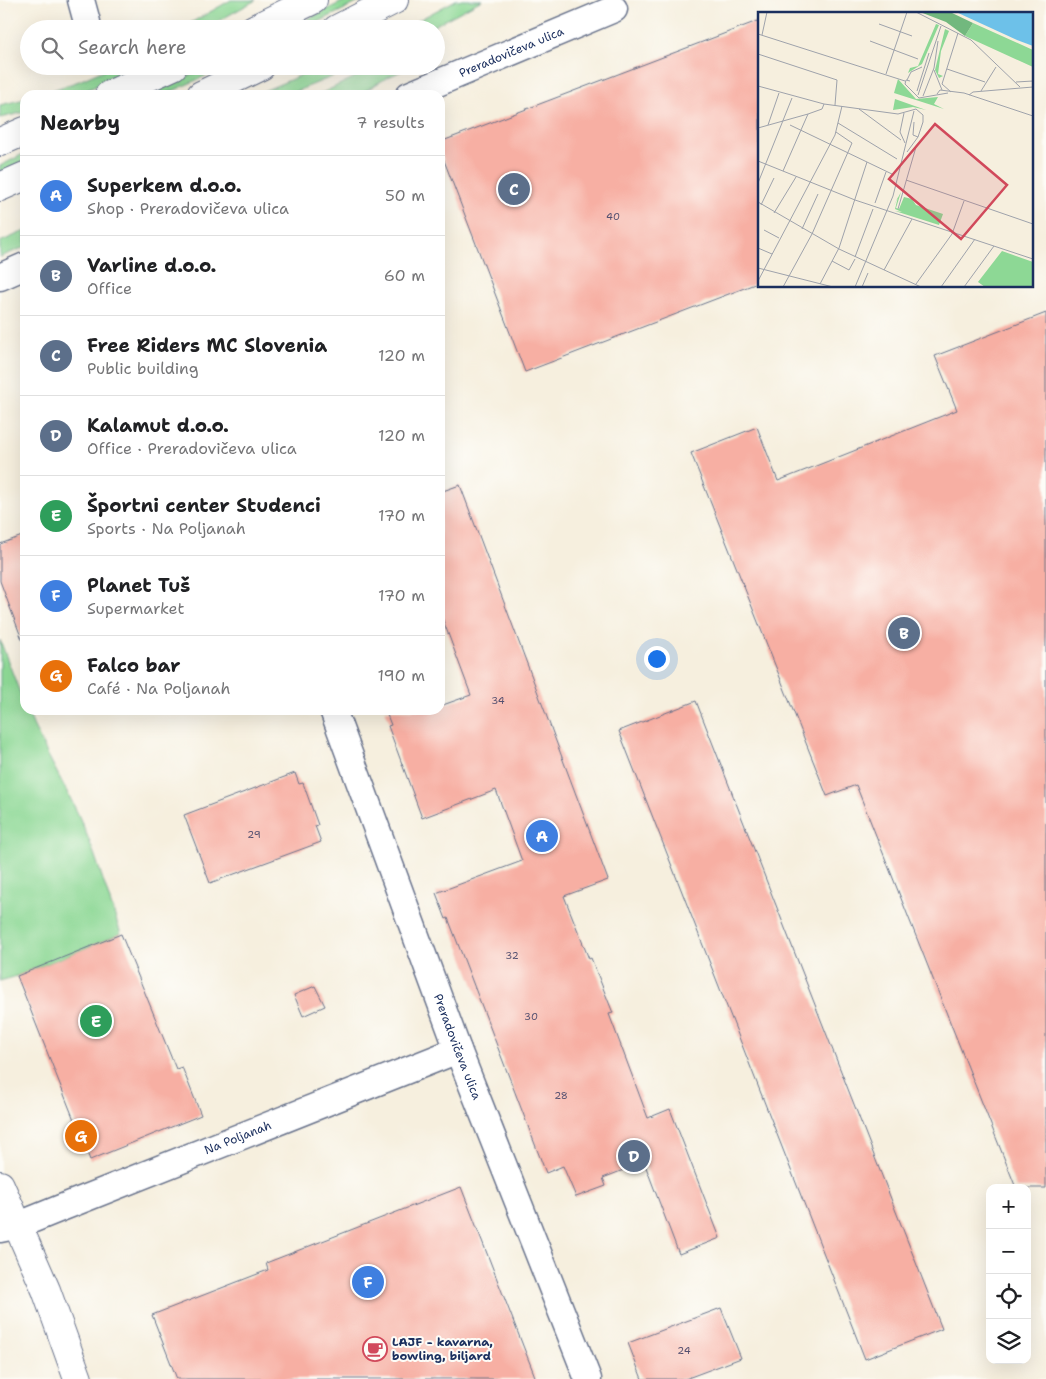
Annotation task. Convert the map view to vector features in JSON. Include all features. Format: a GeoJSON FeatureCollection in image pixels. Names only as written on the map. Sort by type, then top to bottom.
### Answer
{"type":"FeatureCollection","features":[{"type":"Feature","properties":{"kind":"main road"},"geometry":{"type":"LineString","coordinates":[[272,20],[313,0]]}},
{"type":"Feature","properties":{"kind":"main road"},"geometry":{"type":"LineString","coordinates":[[355,20],[394,0]]}},
{"type":"Feature","properties":{"kind":"main road"},"geometry":{"type":"LineString","coordinates":[[121,90],[153,75]]}},
{"type":"Feature","properties":{"kind":"main road"},"geometry":{"type":"LineString","coordinates":[[211,90],[242,75]]}},
{"type":"Feature","properties":{"kind":"main road"},"geometry":{"type":"LineString","coordinates":[[0,142],[20,133]]}},
{"type":"Feature","properties":{"kind":"main road"},"geometry":{"type":"LineString","coordinates":[[0,188],[20,178]]}},
{"type":"Feature","properties":{"kind":"main road"},"geometry":{"type":"LineString","coordinates":[[0,1185],[9,1227],[46,1290],[78,1379]]}},
{"type":"Feature","properties":{"kind":"street","name":"Preradovičeva ulica"},"geometry":{"type":"LineString","coordinates":[[421,90],[614,9]]}},
{"type":"Feature","properties":{"kind":"street"},"geometry":{"type":"LineString","coordinates":[[0,277],[20,268]]}},
{"type":"Feature","properties":{"kind":"street","name":"Preradovičeva ulica"},"geometry":{"type":"LineString","coordinates":[[335,715],[458,1050],[588,1379]]}},
{"type":"Feature","properties":{"kind":"street","name":"Na Poljanah"},"geometry":{"type":"LineString","coordinates":[[9,1227],[458,1050]]}},
{"type":"Feature","properties":{"kind":"green space"},"geometry":{"type":"Polygon","coordinates":[[[231,0],[256,0],[220,20],[196,20],[231,0]]]}},
{"type":"Feature","properties":{"kind":"green space"},"geometry":{"type":"Polygon","coordinates":[[[346,0],[363,0],[322,20],[306,20],[346,0]]]}},
{"type":"Feature","properties":{"kind":"green space"},"geometry":{"type":"Polygon","coordinates":[[[456,0],[482,0],[445,20],[419,20],[456,0]]]}},
{"type":"Feature","properties":{"kind":"green space"},"geometry":{"type":"Polygon","coordinates":[[[93,75],[120,75],[87,90],[53,90],[93,75]]]}},
{"type":"Feature","properties":{"kind":"green space"},"geometry":{"type":"Polygon","coordinates":[[[191,75],[207,75],[175,90],[159,90],[191,75]]]}},
{"type":"Feature","properties":{"kind":"green space"},"geometry":{"type":"Polygon","coordinates":[[[302,75],[336,75],[299,90],[266,90],[302,75]]]}},
{"type":"Feature","properties":{"kind":"green space"},"geometry":{"type":"Polygon","coordinates":[[[359,75],[393,75],[367,90],[328,90],[359,75]]]}},
{"type":"Feature","properties":{"kind":"green space"},"geometry":{"type":"Polygon","coordinates":[[[20,100],[20,113],[0,118],[0,105],[20,100]]]}},
{"type":"Feature","properties":{"kind":"green space"},"geometry":{"type":"Polygon","coordinates":[[[20,156],[20,163],[0,173],[0,166],[20,156]]]}},
{"type":"Feature","properties":{"kind":"green space"},"geometry":{"type":"Polygon","coordinates":[[[20,233],[20,249],[0,257],[0,242],[20,233]]]}},
{"type":"Feature","properties":{"kind":"green space"},"geometry":{"type":"Polygon","coordinates":[[[0,640],[20,693],[20,715],[29,715],[85,830],[121,934],[0,981],[0,640]]]}},
{"type":"Feature","properties":{"kind":"building"},"geometry":{"type":"Polygon","coordinates":[[[758,21],[758,283],[525,372],[445,163],[445,140],[758,21]]]}},
{"type":"Feature","properties":{"kind":"building"},"geometry":{"type":"Polygon","coordinates":[[[1046,313],[1046,1188],[1031,1188],[1031,1184],[1014,1184],[856,785],[827,796],[691,453],[757,427],[778,481],[957,410],[935,356],[1046,313]]]}},
{"type":"Feature","properties":{"kind":"building"},"geometry":{"type":"Polygon","coordinates":[[[460,485],[608,880],[564,896],[613,1013],[609,1014],[648,1118],[670,1109],[720,1238],[679,1254],[644,1162],[603,1178],[606,1186],[576,1197],[563,1166],[546,1173],[448,918],[446,919],[436,893],[522,861],[496,790],[422,818],[388,726],[391,725],[387,715],[445,715],[445,704],[471,695],[445,625],[445,490],[460,485]]]}},
{"type":"Feature","properties":{"kind":"building"},"geometry":{"type":"Polygon","coordinates":[[[20,537],[20,634],[0,581],[0,544],[20,537]]]}},
{"type":"Feature","properties":{"kind":"building"},"geometry":{"type":"Polygon","coordinates":[[[696,701],[942,1329],[865,1359],[619,731],[696,701]]]}},
{"type":"Feature","properties":{"kind":"building"},"geometry":{"type":"Polygon","coordinates":[[[295,773],[299,784],[303,783],[318,825],[315,826],[321,842],[210,883],[184,815],[295,773]]]}},
{"type":"Feature","properties":{"kind":"building"},"geometry":{"type":"Polygon","coordinates":[[[121,934],[176,1069],[182,1067],[201,1115],[90,1160],[17,976],[121,934]]]}},
{"type":"Feature","properties":{"kind":"building"},"geometry":{"type":"Polygon","coordinates":[[[315,986],[325,1006],[303,1016],[294,995],[315,986]]]}},
{"type":"Feature","properties":{"kind":"building"},"geometry":{"type":"Polygon","coordinates":[[[461,1187],[536,1379],[177,1379],[152,1315],[268,1270],[266,1263],[461,1187]]]}},
{"type":"Feature","properties":{"kind":"building"},"geometry":{"type":"Polygon","coordinates":[[[721,1308],[741,1358],[685,1379],[642,1379],[628,1343],[721,1308]]]}},
{"type":"Feature","properties":{"kind":"place","name":"Free Riders MC Slovenia"},"geometry":{"type":"Point","coordinates":[514,189]}},
{"type":"Feature","properties":{"kind":"place","name":"Varline d.o.o."},"geometry":{"type":"Point","coordinates":[904,633]}},
{"type":"Feature","properties":{"kind":"place","name":"Superkem d.o.o."},"geometry":{"type":"Point","coordinates":[542,836]}},
{"type":"Feature","properties":{"kind":"place","name":"Športni center Studenci"},"geometry":{"type":"Point","coordinates":[96,1021]}},
{"type":"Feature","properties":{"kind":"place","name":"Falco bar"},"geometry":{"type":"Point","coordinates":[81,1136]}},
{"type":"Feature","properties":{"kind":"place","name":"Kalamut d.o.o."},"geometry":{"type":"Point","coordinates":[634,1156]}},
{"type":"Feature","properties":{"kind":"place","name":"Planet Tuš"},"geometry":{"type":"Point","coordinates":[368,1282]}},
{"type":"Feature","properties":{"kind":"place","name":"LAJF - kavarna, bowling, biljard"},"geometry":{"type":"Point","coordinates":[375,1349]}}]}
